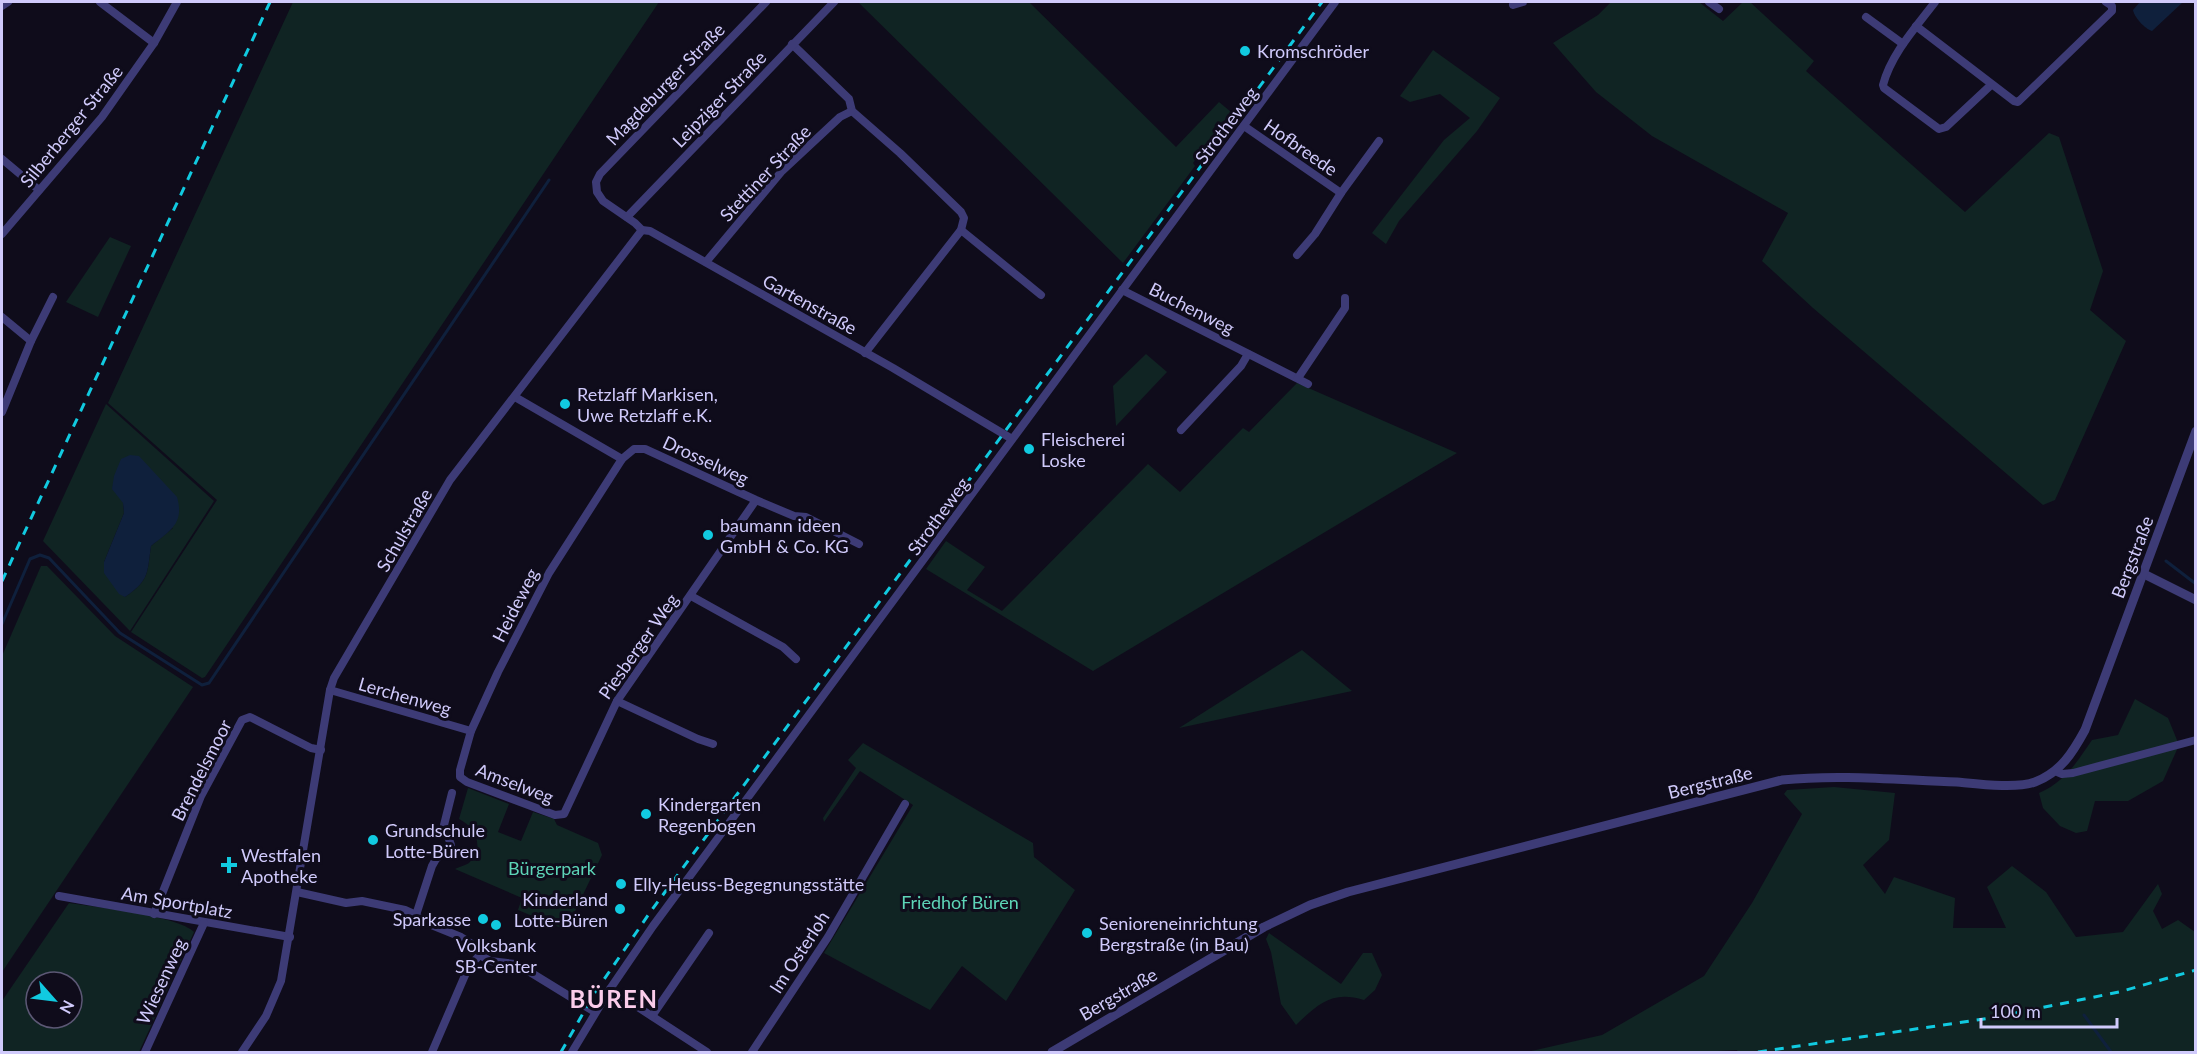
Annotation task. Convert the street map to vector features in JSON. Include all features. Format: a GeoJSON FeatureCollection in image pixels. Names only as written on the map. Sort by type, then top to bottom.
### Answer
{"type":"FeatureCollection","features":[{"type":"Feature","properties":{"kind":"street"},"geometry":{"type":"LineString","coordinates":[[2,6],[8,2]]}},
{"type":"Feature","properties":{"kind":"street"},"geometry":{"type":"LineString","coordinates":[[100,2],[154,43]]}},
{"type":"Feature","properties":{"kind":"street","name":"Silberberger Straße"},"geometry":{"type":"LineString","coordinates":[[2,234],[102,117],[154,43],[177,2]]}},
{"type":"Feature","properties":{"kind":"street","name":"Magdeburger Straße"},"geometry":{"type":"LineString","coordinates":[[597,192],[596,182],[600,174],[766,2]]}},
{"type":"Feature","properties":{"kind":"street","name":"Leipziger Straße"},"geometry":{"type":"LineString","coordinates":[[627,217],[834,2]]}},
{"type":"Feature","properties":{"kind":"street","name":"Strotheweg"},"geometry":{"type":"LineString","coordinates":[[572,1053],[609,989],[685,883],[1335,2]]}},
{"type":"Feature","properties":{"kind":"street"},"geometry":{"type":"LineString","coordinates":[[1512,5],[1523,2]]}},
{"type":"Feature","properties":{"kind":"street"},"geometry":{"type":"LineString","coordinates":[[1709,2],[1719,9]]}},
{"type":"Feature","properties":{"kind":"street"},"geometry":{"type":"LineString","coordinates":[[1935,2],[1903,44],[1886,74],[1884,88],[1939,129],[1946,127],[1991,85]]}},
{"type":"Feature","properties":{"kind":"street"},"geometry":{"type":"LineString","coordinates":[[1916,26],[1991,85],[2018,102],[2112,11],[2112,6],[2106,2]]}},
{"type":"Feature","properties":{"kind":"street"},"geometry":{"type":"LineString","coordinates":[[1866,17],[1903,44]]}},
{"type":"Feature","properties":{"kind":"street"},"geometry":{"type":"LineString","coordinates":[[792,45],[849,99],[852,111],[900,153],[961,212],[964,218],[961,230],[865,353]]}},
{"type":"Feature","properties":{"kind":"street","name":"Stettiner Straße"},"geometry":{"type":"LineString","coordinates":[[706,262],[782,171],[840,117],[852,111]]}},
{"type":"Feature","properties":{"kind":"street","name":"Hofbreede"},"geometry":{"type":"LineString","coordinates":[[1244,126],[1341,193]]}},
{"type":"Feature","properties":{"kind":"street","name":"Hofbreede"},"geometry":{"type":"LineString","coordinates":[[1297,255],[1315,234],[1341,193],[1379,141]]}},
{"type":"Feature","properties":{"kind":"street"},"geometry":{"type":"LineString","coordinates":[[2,159],[39,190]]}},
{"type":"Feature","properties":{"kind":"street","name":"Gartenstraße"},"geometry":{"type":"LineString","coordinates":[[597,192],[603,201],[642,230],[650,231],[706,262],[1012,439]]}},
{"type":"Feature","properties":{"kind":"street","name":"Schulstraße"},"geometry":{"type":"LineString","coordinates":[[242,1053],[266,1016],[281,981],[330,690],[334,678],[450,480],[642,230]]}},
{"type":"Feature","properties":{"kind":"street"},"geometry":{"type":"LineString","coordinates":[[961,230],[1041,295]]}},
{"type":"Feature","properties":{"kind":"street","name":"Buchenweg"},"geometry":{"type":"LineString","coordinates":[[1122,290],[1308,384]]}},
{"type":"Feature","properties":{"kind":"street"},"geometry":{"type":"LineString","coordinates":[[2,412],[31,341],[53,297]]}},
{"type":"Feature","properties":{"kind":"street"},"geometry":{"type":"LineString","coordinates":[[1298,378],[1345,308],[1345,298]]}},
{"type":"Feature","properties":{"kind":"street"},"geometry":{"type":"LineString","coordinates":[[2,317],[31,341]]}},
{"type":"Feature","properties":{"kind":"street","name":"Buchenweg"},"geometry":{"type":"LineString","coordinates":[[1181,430],[1241,366],[1248,354]]}},
{"type":"Feature","properties":{"kind":"street"},"geometry":{"type":"LineString","coordinates":[[515,397],[622,459]]}},
{"type":"Feature","properties":{"kind":"street","name":"Bergstraße"},"geometry":{"type":"LineString","coordinates":[[1052,1053],[1264,927],[1310,905],[1341,894],[1782,780],[1832,776],[2003,785],[2034,782],[2055,771],[2070,756],[2085,730],[2196,431]]}},
{"type":"Feature","properties":{"kind":"street","name":"Drosselweg"},"geometry":{"type":"LineString","coordinates":[[622,459],[634,449],[645,449],[756,500],[794,516],[806,517],[859,544]]}},
{"type":"Feature","properties":{"kind":"street","name":"Heideweg"},"geometry":{"type":"LineString","coordinates":[[460,777],[471,731],[498,672],[549,573],[622,459]]}},
{"type":"Feature","properties":{"kind":"street","name":"Piesberger Weg"},"geometry":{"type":"LineString","coordinates":[[560,816],[567,809],[607,718],[617,701],[756,500]]}},
{"type":"Feature","properties":{"kind":"street"},"geometry":{"type":"LineString","coordinates":[[2144,574],[2196,600]]}},
{"type":"Feature","properties":{"kind":"street"},"geometry":{"type":"LineString","coordinates":[[691,596],[783,647],[796,659]]}},
{"type":"Feature","properties":{"kind":"street","name":"Lerchenweg"},"geometry":{"type":"LineString","coordinates":[[330,690],[471,731]]}},
{"type":"Feature","properties":{"kind":"street"},"geometry":{"type":"LineString","coordinates":[[617,701],[698,739],[714,744]]}},
{"type":"Feature","properties":{"kind":"street","name":"Brendelsmoor"},"geometry":{"type":"LineString","coordinates":[[154,914],[201,796],[242,720],[250,717],[311,748],[321,750]]}},
{"type":"Feature","properties":{"kind":"street"},"geometry":{"type":"LineString","coordinates":[[2055,771],[2062,774],[2073,773],[2196,740]]}},
{"type":"Feature","properties":{"kind":"street","name":"Amselweg"},"geometry":{"type":"LineString","coordinates":[[460,777],[467,782],[560,816]]}},
{"type":"Feature","properties":{"kind":"street"},"geometry":{"type":"LineString","coordinates":[[416,915],[432,866],[451,845],[444,825],[452,793]]}},
{"type":"Feature","properties":{"kind":"street","name":"Im Osterloh"},"geometry":{"type":"LineString","coordinates":[[752,1053],[828,937],[905,804]]}},
{"type":"Feature","properties":{"kind":"street"},"geometry":{"type":"LineString","coordinates":[[297,892],[346,903],[362,902],[405,910],[424,922],[461,937],[490,961],[515,964],[525,969],[595,1012]]}},
{"type":"Feature","properties":{"kind":"street","name":"Am Sportplatz"},"geometry":{"type":"LineString","coordinates":[[58,896],[290,938]]}},
{"type":"Feature","properties":{"kind":"street","name":"Wiesenweg"},"geometry":{"type":"LineString","coordinates":[[145,1053],[204,923]]}},
{"type":"Feature","properties":{"kind":"street"},"geometry":{"type":"LineString","coordinates":[[652,1016],[709,933]]}},
{"type":"Feature","properties":{"kind":"street"},"geometry":{"type":"LineString","coordinates":[[432,1053],[469,966],[480,955]]}},
{"type":"Feature","properties":{"kind":"street"},"geometry":{"type":"LineString","coordinates":[[609,989],[707,1053]]}},
{"type":"Feature","properties":{"kind":"green space"},"geometry":{"type":"Polygon","coordinates":[[[293,2],[659,2],[205,677],[202,678],[131,632],[217,500],[108,403],[293,2]]]}},
{"type":"Feature","properties":{"kind":"green space"},"geometry":{"type":"Polygon","coordinates":[[[858,2],[1029,2],[1176,147],[1219,102],[1231,112],[1193,163],[1195,166],[1123,263],[858,2]]]}},
{"type":"Feature","properties":{"kind":"green space"},"geometry":{"type":"Polygon","coordinates":[[[1611,2],[1699,2],[1723,21],[1743,2],[1750,2],[1814,61],[1806,71],[1965,212],[2049,133],[2059,137],[2103,271],[2090,310],[2126,341],[2055,500],[2043,505],[1813,308],[1762,261],[1788,213],[1652,136],[1596,92],[1553,43],[1598,15],[1611,2]]]}},
{"type":"Feature","properties":{"kind":"green space"},"geometry":{"type":"Polygon","coordinates":[[[1433,50],[1500,98],[1477,131],[1399,221],[1386,244],[1372,233],[1444,140],[1470,118],[1440,94],[1410,102],[1400,96],[1433,50]]]}},
{"type":"Feature","properties":{"kind":"green space"},"geometry":{"type":"Polygon","coordinates":[[[110,237],[131,246],[98,317],[66,302],[110,237]]]}},
{"type":"Feature","properties":{"kind":"green space"},"geometry":{"type":"Polygon","coordinates":[[[1146,354],[1167,372],[1116,426],[1113,386],[1146,354]]]}},
{"type":"Feature","properties":{"kind":"green space"},"geometry":{"type":"Polygon","coordinates":[[[1297,383],[1457,453],[1093,671],[926,569],[946,541],[985,567],[967,590],[1002,611],[1148,464],[1180,492],[1243,428],[1249,432],[1297,383]]]}},
{"type":"Feature","properties":{"kind":"green space"},"geometry":{"type":"Polygon","coordinates":[[[106,404],[214,501],[130,631],[43,541],[106,404]],[[123,503],[124,513],[104,562],[125,597],[143,581],[149,563],[151,546],[173,528],[123,503]]]}},
{"type":"Feature","properties":{"kind":"green space"},"geometry":{"type":"Polygon","coordinates":[[[41,566],[47,566],[115,636],[193,687],[2,972],[2,656],[41,566]]]}},
{"type":"Feature","properties":{"kind":"green space"},"geometry":{"type":"Polygon","coordinates":[[[1302,650],[1352,691],[1179,728],[1302,650]]]}},
{"type":"Feature","properties":{"kind":"green space"},"geometry":{"type":"Polygon","coordinates":[[[2135,699],[2168,718],[2179,745],[2163,781],[2128,801],[2095,801],[2087,831],[2076,833],[2060,826],[2043,808],[2039,793],[2063,777],[2092,740],[2118,735],[2135,699]]]}},
{"type":"Feature","properties":{"kind":"green space","name":"Friedhof Büren"},"geometry":{"type":"Polygon","coordinates":[[[863,743],[1033,843],[1034,857],[1075,890],[1006,1001],[962,966],[930,1010],[824,953],[913,805],[860,771],[824,822],[823,818],[856,768],[848,760],[863,743]]]}},
{"type":"Feature","properties":{"kind":"green space"},"geometry":{"type":"Polygon","coordinates":[[[1834,787],[1895,793],[1889,840],[1863,865],[1885,894],[1894,877],[1955,898],[1953,928],[2006,928],[1987,887],[2012,866],[2046,892],[2076,937],[2123,932],[2158,884],[2162,894],[2153,911],[2162,929],[2178,920],[2195,932],[2195,1052],[1738,1052],[1737,1050],[1527,1052],[1602,1035],[1704,976],[1752,903],[1802,814],[1784,794],[1787,790],[1834,787]]]}},
{"type":"Feature","properties":{"kind":"green space","name":"Bürgerpark"},"geometry":{"type":"Polygon","coordinates":[[[468,788],[509,804],[498,832],[521,841],[533,812],[554,819],[557,825],[598,843],[602,855],[566,930],[518,910],[522,898],[455,869],[469,863],[477,851],[474,832],[459,819],[468,788]]]}},
{"type":"Feature","properties":{"kind":"green space"},"geometry":{"type":"Polygon","coordinates":[[[69,903],[155,917],[185,926],[194,932],[139,1052],[2,1052],[2,1001],[69,903]]]}},
{"type":"Feature","properties":{"kind":"green space"},"geometry":{"type":"Polygon","coordinates":[[[1269,933],[1341,984],[1363,953],[1372,953],[1382,975],[1375,990],[1364,1000],[1353,997],[1334,998],[1319,1005],[1296,1025],[1281,1004],[1271,952],[1266,939],[1269,933]]]}},
{"type":"Feature","properties":{"kind":"water"},"geometry":{"type":"Polygon","coordinates":[[[2140,2],[2183,2],[2152,31],[2143,25],[2134,13],[2133,10],[2140,2]]]}},
{"type":"Feature","properties":{"kind":"water"},"geometry":{"type":"Polygon","coordinates":[[[130,455],[139,456],[177,497],[179,514],[174,526],[151,546],[148,570],[143,581],[125,597],[119,594],[104,573],[104,562],[124,513],[123,503],[112,489],[114,476],[121,459],[130,455]]]}},
{"type":"Feature","properties":{"kind":"waterway"},"geometry":{"type":"LineString","coordinates":[[2,624],[30,559],[40,555],[49,558],[120,633],[202,685],[209,683],[549,180]]}},
{"type":"Feature","properties":{"kind":"waterway"},"geometry":{"type":"LineString","coordinates":[[2166,561],[2196,584]]}},
{"type":"Feature","properties":{"kind":"waterway"},"geometry":{"type":"LineString","coordinates":[[2084,1015],[2111,1052]]}},
{"type":"Feature","properties":{"kind":"railway"},"geometry":{"type":"LineString","coordinates":[[2,581],[270,2]]}},
{"type":"Feature","properties":{"kind":"railway"},"geometry":{"type":"LineString","coordinates":[[561,1052],[594,994],[651,911],[1322,2]]}},
{"type":"Feature","properties":{"kind":"railway"},"geometry":{"type":"LineString","coordinates":[[1758,1052],[1991,1018],[2119,992],[2196,970]]}},
{"type":"Feature","properties":{"kind":"place","name":"Kromschröder"},"geometry":{"type":"Point","coordinates":[1245,51]}},
{"type":"Feature","properties":{"kind":"place","name":"Retzlaff Markisen, Uwe Retzlaff e.K."},"geometry":{"type":"Point","coordinates":[565,404]}},
{"type":"Feature","properties":{"kind":"place","name":"Fleischerei Loske"},"geometry":{"type":"Point","coordinates":[1029,449]}},
{"type":"Feature","properties":{"kind":"place","name":"baumann ideen GmbH & Co. KG"},"geometry":{"type":"Point","coordinates":[708,535]}},
{"type":"Feature","properties":{"kind":"place","name":"Kindergarten Regenbogen"},"geometry":{"type":"Point","coordinates":[646,814]}},
{"type":"Feature","properties":{"kind":"place","name":"Grundschule Lotte-Büren"},"geometry":{"type":"Point","coordinates":[373,840]}},
{"type":"Feature","properties":{"kind":"place","name":"Westfalen Apotheke"},"geometry":{"type":"Point","coordinates":[229,865]}},
{"type":"Feature","properties":{"kind":"place","name":"Elly-Heuss-Begegnungsstätte"},"geometry":{"type":"Point","coordinates":[621,884]}},
{"type":"Feature","properties":{"kind":"place","name":"Kinderland Lotte-Büren"},"geometry":{"type":"Point","coordinates":[620,909]}},
{"type":"Feature","properties":{"kind":"place","name":"Sparkasse"},"geometry":{"type":"Point","coordinates":[483,919]}},
{"type":"Feature","properties":{"kind":"place","name":"Volksbank SB-Center"},"geometry":{"type":"Point","coordinates":[496,925]}},
{"type":"Feature","properties":{"kind":"place","name":"Senioreneinrichtung Bergstraße (in Bau)"},"geometry":{"type":"Point","coordinates":[1087,933]}},
{"type":"Feature","properties":{"kind":"district","name":"BÜREN"},"geometry":{"type":"Point","coordinates":[614,998]}}]}
